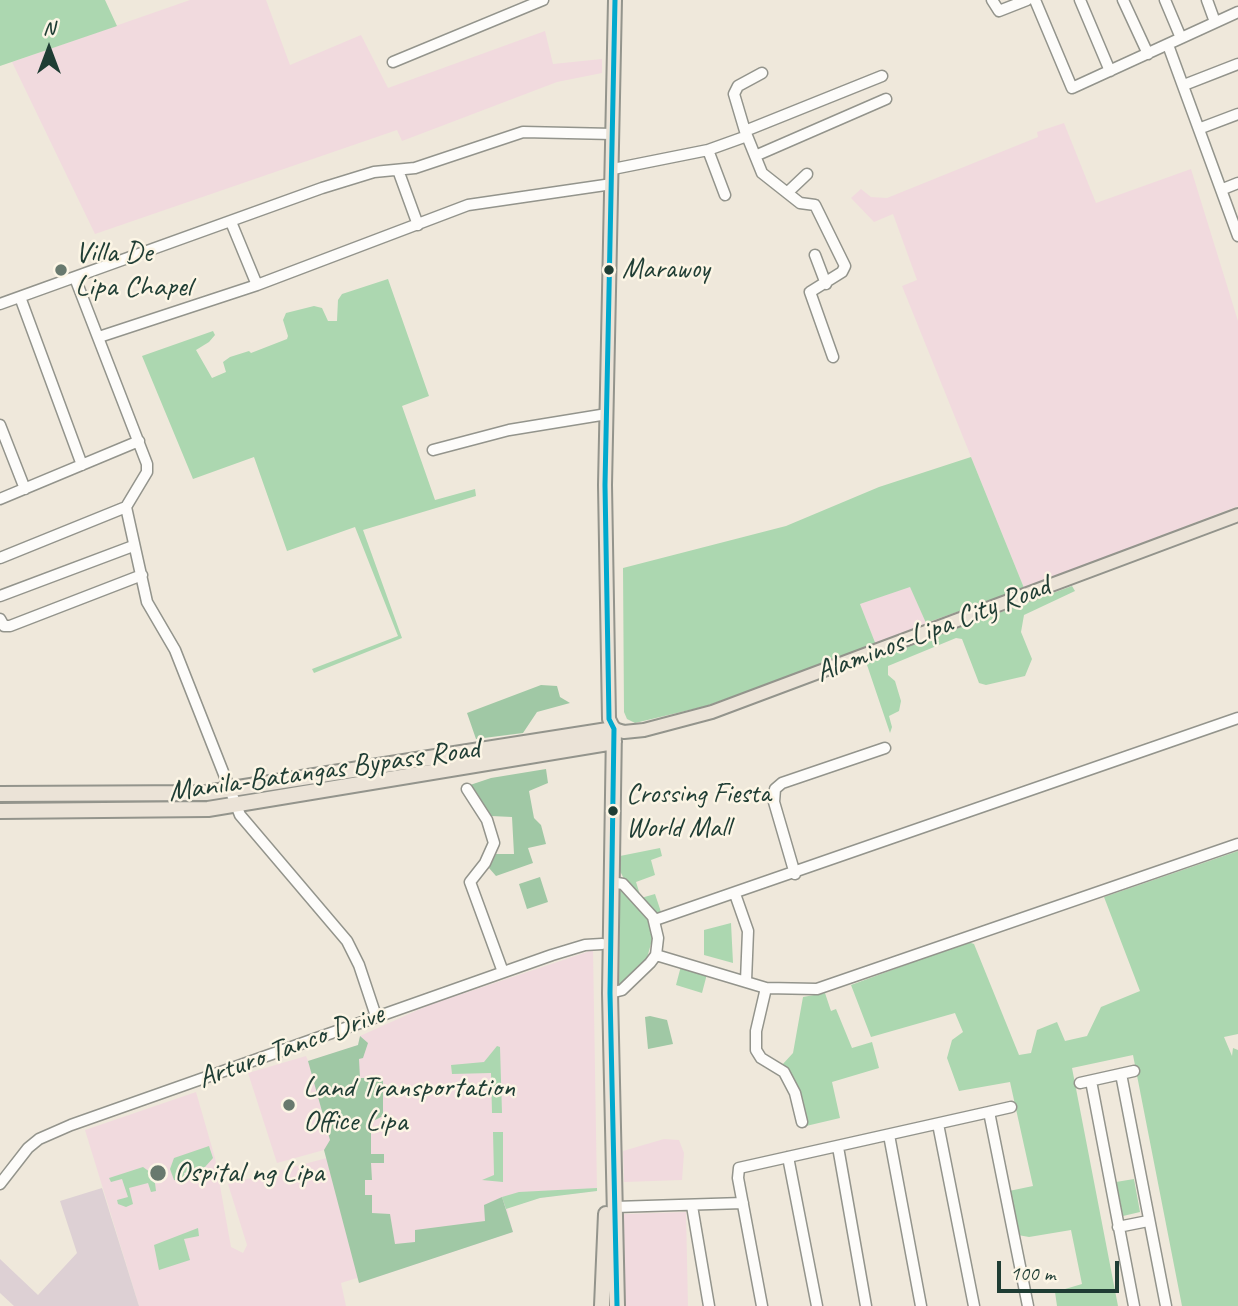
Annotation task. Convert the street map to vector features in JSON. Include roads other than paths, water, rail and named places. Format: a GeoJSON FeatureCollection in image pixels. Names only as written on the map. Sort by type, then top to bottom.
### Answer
{"type":"FeatureCollection","features":[{"type":"Feature","properties":{"kind":"highway","name":"Manila-Batangas Bypass Road"},"geometry":{"type":"LineString","coordinates":[[0,794],[165,795],[230,790],[611,733]]}},
{"type":"Feature","properties":{"kind":"highway","name":"Manila-Batangas Bypass Road"},"geometry":{"type":"LineString","coordinates":[[0,811],[165,811],[235,805],[611,733]]}},
{"type":"Feature","properties":{"kind":"highway"},"geometry":{"type":"LineString","coordinates":[[611,733],[610,993],[617,1306]]}},
{"type":"Feature","properties":{"kind":"highway"},"geometry":{"type":"LineString","coordinates":[[602,1306],[606,1209],[602,944],[611,733]]}},
{"type":"Feature","properties":{"kind":"main road"},"geometry":{"type":"LineString","coordinates":[[611,733],[607,414],[615,0]]}},
{"type":"Feature","properties":{"kind":"main road","name":"Alaminos-Lipa City Road"},"geometry":{"type":"LineString","coordinates":[[611,733],[667,725],[732,705],[1238,515]]}},
{"type":"Feature","properties":{"kind":"street"},"geometry":{"type":"LineString","coordinates":[[393,62],[542,0]]}},
{"type":"Feature","properties":{"kind":"street"},"geometry":{"type":"LineString","coordinates":[[992,0],[999,11],[1027,0]]}},
{"type":"Feature","properties":{"kind":"street"},"geometry":{"type":"LineString","coordinates":[[1035,0],[1069,85],[1076,88],[1238,12]]}},
{"type":"Feature","properties":{"kind":"street"},"geometry":{"type":"LineString","coordinates":[[1080,0],[1110,71]]}},
{"type":"Feature","properties":{"kind":"street"},"geometry":{"type":"LineString","coordinates":[[1123,0],[1148,54]]}},
{"type":"Feature","properties":{"kind":"street"},"geometry":{"type":"LineString","coordinates":[[1165,0],[1181,38]]}},
{"type":"Feature","properties":{"kind":"street"},"geometry":{"type":"LineString","coordinates":[[1207,0],[1215,22]]}},
{"type":"Feature","properties":{"kind":"street"},"geometry":{"type":"LineString","coordinates":[[1168,45],[1201,128],[1238,236]]}},
{"type":"Feature","properties":{"kind":"street"},"geometry":{"type":"LineString","coordinates":[[1184,85],[1238,64]]}},
{"type":"Feature","properties":{"kind":"street"},"geometry":{"type":"LineString","coordinates":[[762,73],[735,90],[735,102],[755,156],[768,180],[804,205],[815,205],[837,245],[845,269],[810,294],[833,357]]}},
{"type":"Feature","properties":{"kind":"street"},"geometry":{"type":"LineString","coordinates":[[613,169],[624,169],[708,150],[882,76]]}},
{"type":"Feature","properties":{"kind":"street"},"geometry":{"type":"LineString","coordinates":[[755,156],[886,99]]}},
{"type":"Feature","properties":{"kind":"street"},"geometry":{"type":"LineString","coordinates":[[1201,128],[1238,114]]}},
{"type":"Feature","properties":{"kind":"street"},"geometry":{"type":"LineString","coordinates":[[0,304],[322,188],[374,172],[415,168],[523,132],[613,134]]}},
{"type":"Feature","properties":{"kind":"street"},"geometry":{"type":"LineString","coordinates":[[708,150],[725,195]]}},
{"type":"Feature","properties":{"kind":"street"},"geometry":{"type":"LineString","coordinates":[[398,170],[418,225]]}},
{"type":"Feature","properties":{"kind":"street"},"geometry":{"type":"LineString","coordinates":[[788,192],[807,174]]}},
{"type":"Feature","properties":{"kind":"street"},"geometry":{"type":"LineString","coordinates":[[1223,189],[1238,183]]}},
{"type":"Feature","properties":{"kind":"street"},"geometry":{"type":"LineString","coordinates":[[99,337],[257,285],[468,205],[612,184]]}},
{"type":"Feature","properties":{"kind":"street"},"geometry":{"type":"LineString","coordinates":[[231,222],[257,285]]}},
{"type":"Feature","properties":{"kind":"street"},"geometry":{"type":"LineString","coordinates":[[815,255],[826,284]]}},
{"type":"Feature","properties":{"kind":"street"},"geometry":{"type":"LineString","coordinates":[[0,558],[126,507],[147,472],[139,441],[75,278]]}},
{"type":"Feature","properties":{"kind":"street"},"geometry":{"type":"LineString","coordinates":[[20,297],[82,465]]}},
{"type":"Feature","properties":{"kind":"street"},"geometry":{"type":"LineString","coordinates":[[433,450],[509,430],[607,414]]}},
{"type":"Feature","properties":{"kind":"street"},"geometry":{"type":"LineString","coordinates":[[0,425],[25,489]]}},
{"type":"Feature","properties":{"kind":"street"},"geometry":{"type":"LineString","coordinates":[[0,499],[139,441]]}},
{"type":"Feature","properties":{"kind":"street"},"geometry":{"type":"LineString","coordinates":[[126,507],[147,602],[175,650],[235,805],[246,824],[297,879],[347,941],[359,965],[376,1016]]}},
{"type":"Feature","properties":{"kind":"street"},"geometry":{"type":"LineString","coordinates":[[0,596],[133,546]]}},
{"type":"Feature","properties":{"kind":"street"},"geometry":{"type":"LineString","coordinates":[[2,623],[142,575]]}},
{"type":"Feature","properties":{"kind":"street"},"geometry":{"type":"LineString","coordinates":[[655,920],[795,874],[1238,718]]}},
{"type":"Feature","properties":{"kind":"street"},"geometry":{"type":"LineString","coordinates":[[795,874],[774,802],[775,789],[782,783],[886,748]]}},
{"type":"Feature","properties":{"kind":"street"},"geometry":{"type":"LineString","coordinates":[[467,789],[487,820],[494,843],[485,863],[470,882],[503,972]]}},
{"type":"Feature","properties":{"kind":"street"},"geometry":{"type":"LineString","coordinates":[[656,955],[766,988],[800,991],[837,984],[1238,844]]}},
{"type":"Feature","properties":{"kind":"street"},"geometry":{"type":"LineString","coordinates":[[610,993],[622,990],[656,955],[658,933],[655,920],[623,884],[611,882]]}},
{"type":"Feature","properties":{"kind":"street"},"geometry":{"type":"LineString","coordinates":[[735,894],[748,931],[746,981]]}},
{"type":"Feature","properties":{"kind":"street","name":"Arturo Tanco Drive"},"geometry":{"type":"LineString","coordinates":[[0,1184],[28,1148],[39,1139],[503,972],[585,945],[602,944]]}},
{"type":"Feature","properties":{"kind":"street"},"geometry":{"type":"LineString","coordinates":[[766,988],[756,1031],[756,1050],[761,1058],[784,1072],[795,1093],[802,1122]]}},
{"type":"Feature","properties":{"kind":"street"},"geometry":{"type":"LineString","coordinates":[[1134,1071],[1086,1082],[1134,1306]]}},
{"type":"Feature","properties":{"kind":"street"},"geometry":{"type":"LineString","coordinates":[[1121,1074],[1166,1306]]}},
{"type":"Feature","properties":{"kind":"street"},"geometry":{"type":"LineString","coordinates":[[762,1306],[738,1178],[739,1168],[1011,1107]]}},
{"type":"Feature","properties":{"kind":"street"},"geometry":{"type":"LineString","coordinates":[[989,1112],[1028,1306]]}},
{"type":"Feature","properties":{"kind":"street"},"geometry":{"type":"LineString","coordinates":[[937,1124],[974,1306]]}},
{"type":"Feature","properties":{"kind":"street"},"geometry":{"type":"LineString","coordinates":[[889,1135],[921,1306]]}},
{"type":"Feature","properties":{"kind":"street"},"geometry":{"type":"LineString","coordinates":[[838,1147],[866,1306]]}},
{"type":"Feature","properties":{"kind":"street"},"geometry":{"type":"LineString","coordinates":[[788,1157],[817,1306]]}},
{"type":"Feature","properties":{"kind":"street"},"geometry":{"type":"LineString","coordinates":[[615,1207],[743,1203]]}},
{"type":"Feature","properties":{"kind":"street"},"geometry":{"type":"LineString","coordinates":[[692,1206],[709,1306]]}},
{"type":"Feature","properties":{"kind":"street"},"geometry":{"type":"LineString","coordinates":[[1118,1227],[1148,1221]]}},
{"type":"Feature","properties":{"kind":"place","name":"Villa De Lipa Chapel"},"geometry":{"type":"Point","coordinates":[61,270]}},
{"type":"Feature","properties":{"kind":"place","name":"Marawoy"},"geometry":{"type":"Point","coordinates":[609,270]}},
{"type":"Feature","properties":{"kind":"place","name":"Crossing Fiesta World Mall"},"geometry":{"type":"Point","coordinates":[613,811]}},
{"type":"Feature","properties":{"kind":"place","name":"Land Transportation Office Lipa"},"geometry":{"type":"Point","coordinates":[289,1105]}},
{"type":"Feature","properties":{"kind":"place","name":"Ospital ng Lipa"},"geometry":{"type":"Point","coordinates":[158,1173]}}]}
